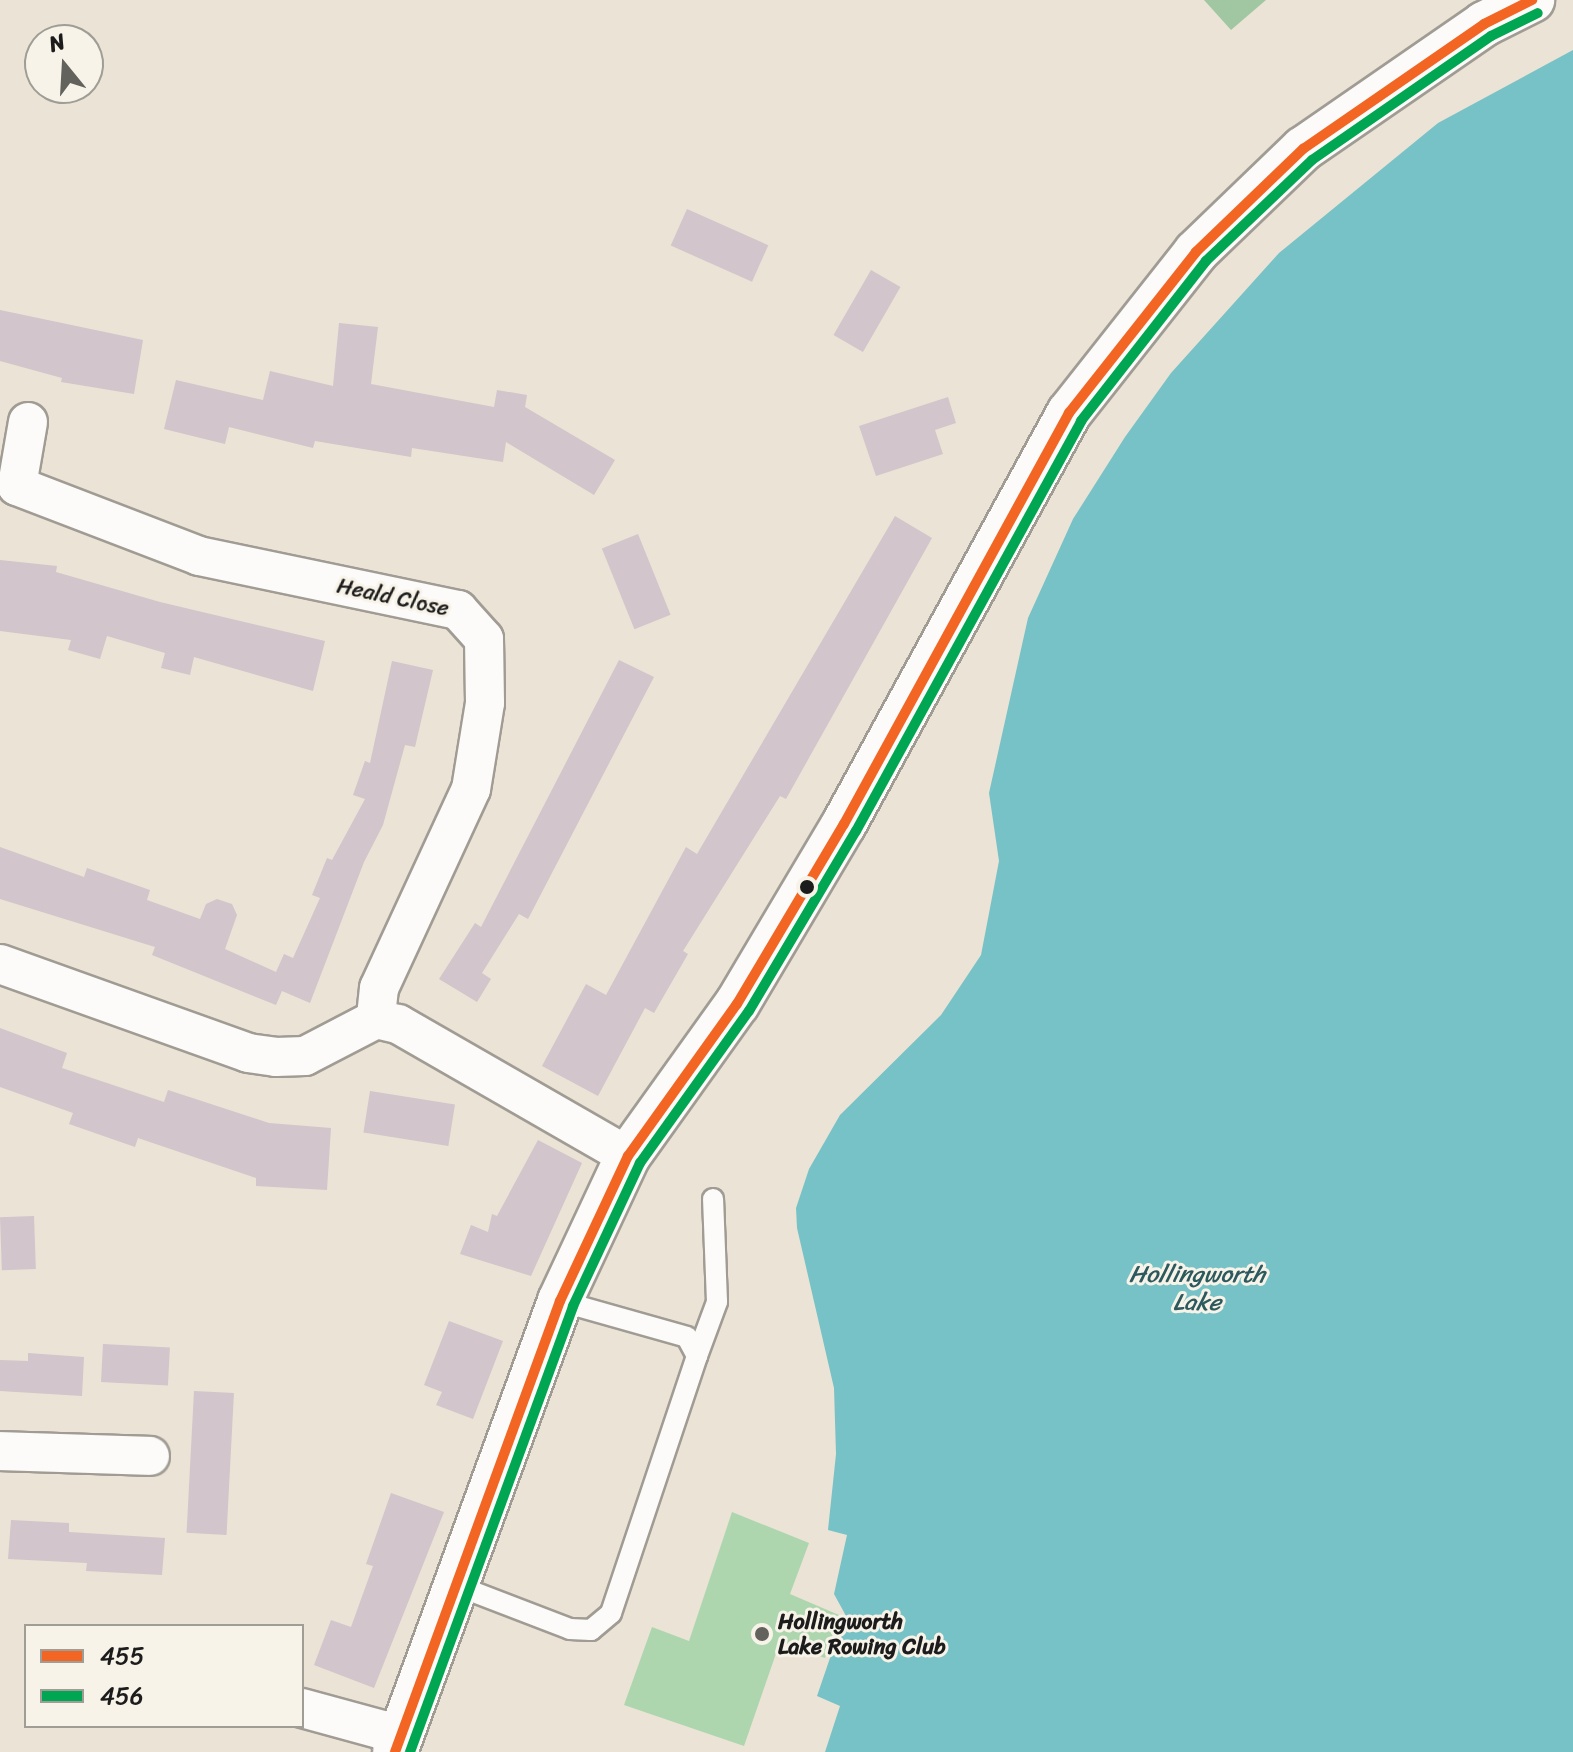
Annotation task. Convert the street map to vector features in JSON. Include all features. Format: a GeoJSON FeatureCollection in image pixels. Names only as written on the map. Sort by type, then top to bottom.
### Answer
{"type":"FeatureCollection","features":[{"type":"Feature","properties":{"kind":"main road"},"geometry":{"type":"LineString","coordinates":[[398,1744],[560,1301],[628,1156],[745,991],[844,824],[1079,401],[1196,252],[1303,149],[1484,24],[1532,0]]}},
{"type":"Feature","properties":{"kind":"street","name":"Heald Close"},"geometry":{"type":"LineString","coordinates":[[28,422],[17,486],[199,556],[458,610],[484,639],[485,703],[471,789],[379,988],[376,1019]]}},
{"type":"Feature","properties":{"kind":"street"},"geometry":{"type":"LineString","coordinates":[[0,964],[248,1053],[276,1057],[305,1056],[376,1019],[398,1024],[628,1156]]}},
{"type":"Feature","properties":{"kind":"street"},"geometry":{"type":"LineString","coordinates":[[0,1451],[150,1456]]}},
{"type":"Feature","properties":{"kind":"street"},"geometry":{"type":"LineString","coordinates":[[304,1709],[398,1744]]}},
{"type":"Feature","properties":{"kind":"lane"},"geometry":{"type":"LineString","coordinates":[[458,1586],[570,1629],[591,1630],[611,1613],[717,1302],[713,1199]]}},
{"type":"Feature","properties":{"kind":"lane"},"geometry":{"type":"LineString","coordinates":[[560,1301],[687,1337],[697,1356]]}},
{"type":"Feature","properties":{"kind":"green space"},"geometry":{"type":"Polygon","coordinates":[[[1204,0],[1266,0],[1231,30],[1204,0]]]}},
{"type":"Feature","properties":{"kind":"green space","name":"Hollingworth Lake Rowing Club"},"geometry":{"type":"Polygon","coordinates":[[[732,1512],[809,1543],[790,1594],[839,1615],[825,1658],[780,1642],[744,1746],[624,1705],[652,1627],[689,1641],[732,1512]]]}},
{"type":"Feature","properties":{"kind":"water","name":"Hollingworth Lake"},"geometry":{"type":"Polygon","coordinates":[[[1573,50],[1573,1752],[825,1752],[840,1706],[817,1696],[845,1614],[834,1594],[847,1535],[828,1530],[836,1454],[834,1388],[797,1228],[796,1208],[809,1169],[840,1115],[941,1015],[981,955],[999,861],[989,793],[1028,618],[1073,519],[1125,437],[1171,373],[1279,253],[1438,123],[1573,50]]]}},
{"type":"Feature","properties":{"kind":"building"},"geometry":{"type":"Polygon","coordinates":[[[687,209],[768,245],[752,282],[671,246],[687,209]]]}},
{"type":"Feature","properties":{"kind":"building"},"geometry":{"type":"Polygon","coordinates":[[[871,270],[900,287],[863,352],[834,335],[871,270]]]}},
{"type":"Feature","properties":{"kind":"building"},"geometry":{"type":"Polygon","coordinates":[[[0,310],[143,340],[134,394],[61,382],[62,378],[0,361],[0,310]]]}},
{"type":"Feature","properties":{"kind":"building"},"geometry":{"type":"Polygon","coordinates":[[[339,323],[378,327],[371,384],[494,407],[497,390],[527,395],[525,407],[615,460],[594,495],[506,442],[503,462],[412,448],[411,457],[315,441],[313,448],[229,427],[225,444],[164,429],[176,380],[263,400],[270,371],[333,386],[339,323]]]}},
{"type":"Feature","properties":{"kind":"building"},"geometry":{"type":"Polygon","coordinates":[[[948,397],[956,423],[935,430],[943,454],[876,476],[859,426],[948,397]]]}},
{"type":"Feature","properties":{"kind":"building"},"geometry":{"type":"Polygon","coordinates":[[[895,516],[932,538],[786,799],[780,796],[683,951],[688,954],[654,1013],[645,1008],[598,1096],[542,1066],[586,984],[606,995],[686,847],[697,854],[895,516]]]}},
{"type":"Feature","properties":{"kind":"building"},"geometry":{"type":"Polygon","coordinates":[[[638,534],[671,615],[634,629],[602,549],[638,534]]]}},
{"type":"Feature","properties":{"kind":"building"},"geometry":{"type":"Polygon","coordinates":[[[0,560],[57,566],[56,572],[160,602],[325,641],[313,691],[194,657],[190,675],[161,668],[165,653],[107,636],[100,659],[68,650],[71,640],[0,631],[0,560]]]}},
{"type":"Feature","properties":{"kind":"building"},"geometry":{"type":"Polygon","coordinates":[[[619,660],[654,677],[528,919],[519,914],[482,973],[491,979],[477,1002],[439,979],[475,923],[481,927],[619,660]]]}},
{"type":"Feature","properties":{"kind":"building"},"geometry":{"type":"Polygon","coordinates":[[[392,661],[433,670],[415,747],[405,745],[383,825],[364,862],[310,1003],[282,991],[276,1005],[152,955],[155,947],[0,899],[0,847],[84,877],[87,868],[150,890],[147,900],[200,919],[206,904],[217,899],[232,904],[237,915],[225,949],[276,972],[284,954],[293,958],[320,898],[312,895],[327,858],[332,860],[365,799],[353,795],[365,761],[370,763],[392,661]]]}},
{"type":"Feature","properties":{"kind":"building"},"geometry":{"type":"Polygon","coordinates":[[[0,1028],[67,1053],[62,1068],[164,1102],[168,1090],[269,1123],[331,1128],[327,1190],[256,1186],[256,1178],[138,1138],[135,1147],[69,1124],[73,1113],[0,1087],[0,1028]]]}},
{"type":"Feature","properties":{"kind":"building"},"geometry":{"type":"Polygon","coordinates":[[[370,1091],[455,1104],[448,1146],[363,1132],[370,1091]]]}},
{"type":"Feature","properties":{"kind":"building"},"geometry":{"type":"Polygon","coordinates":[[[538,1140],[582,1163],[531,1276],[460,1254],[471,1225],[488,1232],[492,1214],[497,1216],[538,1140]]]}},
{"type":"Feature","properties":{"kind":"building"},"geometry":{"type":"Polygon","coordinates":[[[34,1216],[36,1269],[2,1270],[0,1217],[34,1216]]]}},
{"type":"Feature","properties":{"kind":"building"},"geometry":{"type":"Polygon","coordinates":[[[449,1321],[503,1341],[473,1419],[436,1405],[442,1392],[424,1385],[449,1321]]]}},
{"type":"Feature","properties":{"kind":"building"},"geometry":{"type":"Polygon","coordinates":[[[103,1344],[170,1348],[168,1385],[101,1382],[103,1344]]]}},
{"type":"Feature","properties":{"kind":"building"},"geometry":{"type":"Polygon","coordinates":[[[28,1353],[84,1357],[82,1396],[0,1391],[0,1360],[28,1361],[28,1353]]]}},
{"type":"Feature","properties":{"kind":"building"},"geometry":{"type":"Polygon","coordinates":[[[194,1391],[234,1393],[227,1535],[187,1533],[194,1391]]]}},
{"type":"Feature","properties":{"kind":"building"},"geometry":{"type":"Polygon","coordinates":[[[391,1493],[444,1512],[374,1688],[314,1665],[331,1620],[351,1627],[373,1566],[366,1564],[391,1493]]]}},
{"type":"Feature","properties":{"kind":"building"},"geometry":{"type":"Polygon","coordinates":[[[11,1520],[69,1523],[69,1532],[165,1538],[162,1575],[86,1571],[87,1563],[8,1559],[11,1520]]]}},
{"type":"Feature","properties":{"kind":"transit line","name":"455"},"geometry":{"type":"LineString","coordinates":[[395,1752],[560,1301],[628,1156],[737,1004],[844,824],[1069,413],[1196,252],[1303,149],[1484,24],[1532,0]]}},
{"type":"Feature","properties":{"kind":"transit line","name":"456"},"geometry":{"type":"LineString","coordinates":[[410,1752],[573,1306],[640,1163],[749,1011],[856,831],[1081,421],[1206,261],[1312,160],[1491,36],[1538,13]]}},
{"type":"Feature","properties":{"kind":"place","name":"Hollingworth Lake Rowing Club"},"geometry":{"type":"Point","coordinates":[762,1634]}}]}
